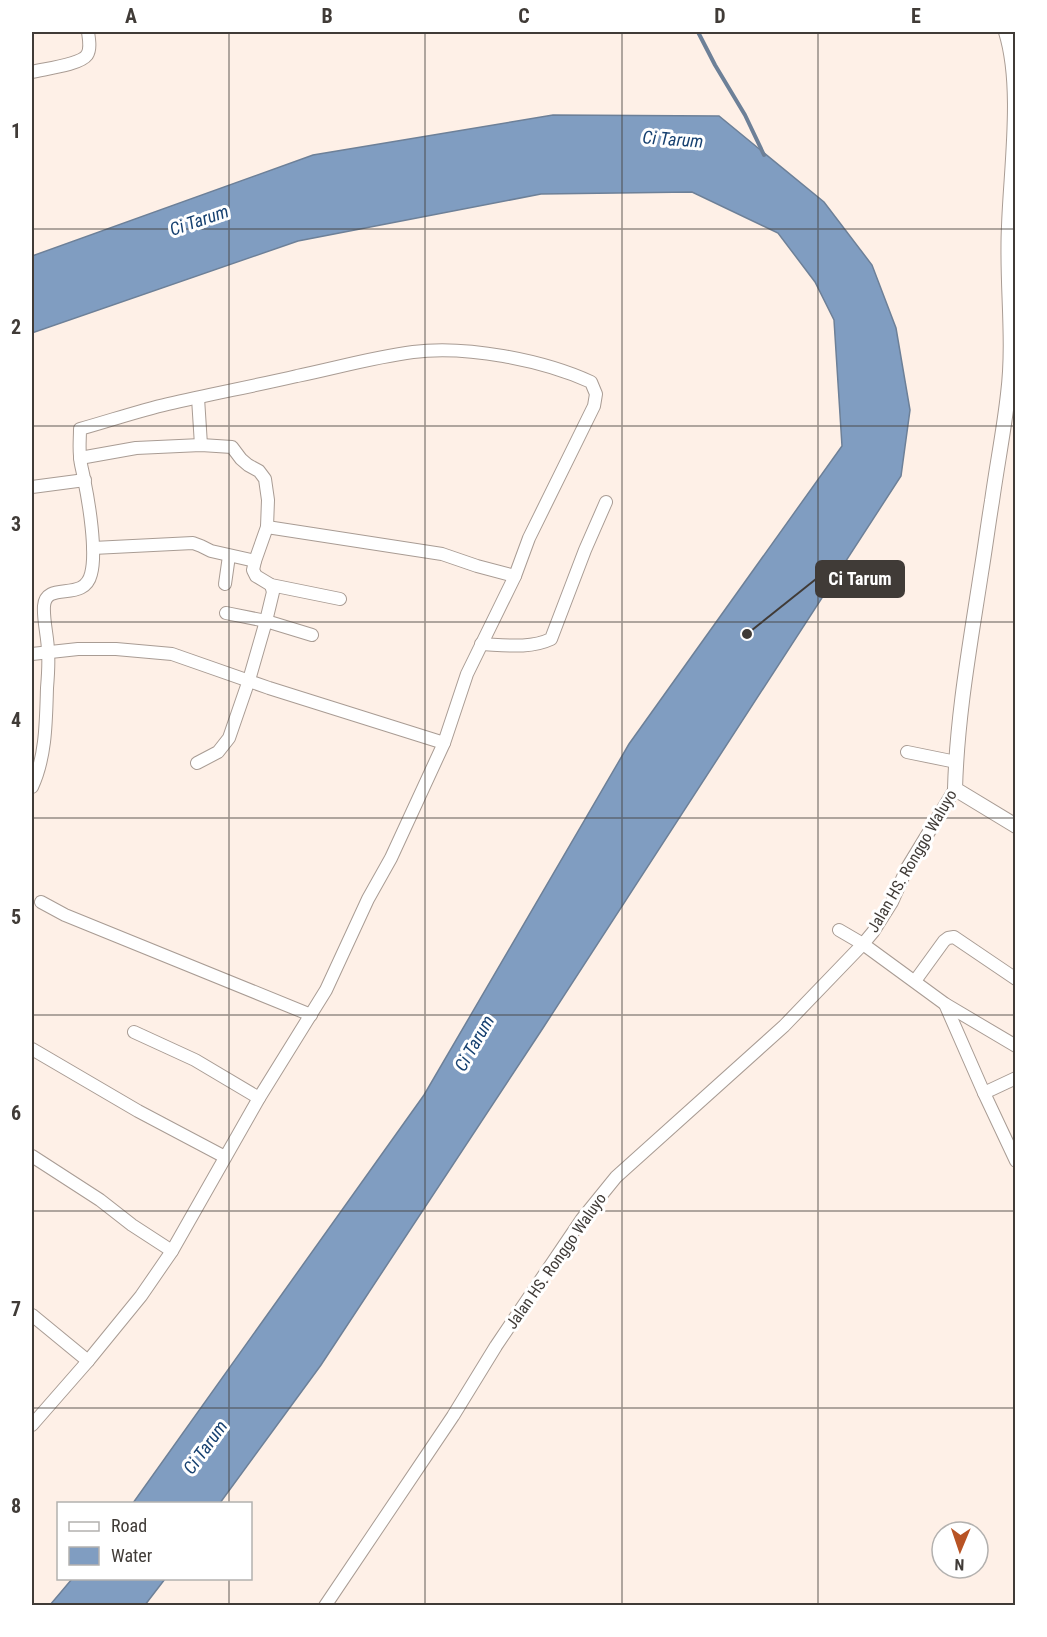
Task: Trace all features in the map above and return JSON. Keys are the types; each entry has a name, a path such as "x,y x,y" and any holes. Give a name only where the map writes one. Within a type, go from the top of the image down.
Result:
{"street":[{"path":"32,72 85,58 89,47 88,32"},
{"name":"Jalan HS. Ronggo Waluyo","path":"325,1605 453,1416 496,1346 582,1219 616,1177 784,1026 863,944 892,902 907,868 955,789 968,655 1012,395 1010,377 1013,291 1007,252 1015,122 1013,70 1006,32"},
{"path":"32,787 44,745 47,709 48,652 44,605 47,597 54,592 79,590 86,586 91,576 93,548 85,480 80,458 80,429 166,405 366,360 432,350 473,351 513,358 575,375 591,382 596,394 594,406 529,538 515,576 467,674 444,743 326,990 259,1098 172,1251 141,1296 32,1425"},
{"path":"198,398 201,445"},
{"path":"80,458 136,448 201,445 231,447 241,459 259,471 265,479 268,500 267,526 253,570 256,576 272,585 340,599"},
{"path":"32,487 85,480"},
{"path":"482,644 527,645 544,643 551,639 606,502"},
{"path":"267,526 442,554 515,576"},
{"path":"93,548 193,543 211,551 255,561"},
{"path":"225,584 229,556"},
{"path":"197,763 218,752 229,738 266,621 273,592 272,585"},
{"path":"226,613 312,634"},
{"path":"32,654 78,649 116,649 172,654 269,688 444,743"},
{"path":"907,752 956,762"},
{"path":"955,789 1016,826"},
{"path":"41,902 65,915 311,1015"},
{"path":"839,930 863,944 945,1004 1016,1046"},
{"path":"915,981 944,941 954,937 1016,979"},
{"path":"945,1004 1016,1161"},
{"path":"134,1032 195,1060 259,1098"},
{"path":"32,1049 138,1111 225,1157"},
{"path":"984,1093 1016,1078"},
{"path":"32,1156 172,1251"},
{"path":"32,1314 88,1361"}],"water":[{"path":"553,115 719,116 824,202 872,265 896,328 910,410 901,476 321,1365 221,1502 134,1502 424,1095 629,744 842,446 834,320 815,282 778,233 692,192 541,194 298,241 32,333 32,256 313,155"},
{"path":"71,1580 164,1580 145,1605 50,1605"}],"waterway":[{"path":"698,32 745,115 764,155"}],"place":[{"name":"Ci Tarum","path":"747,634"}]}
